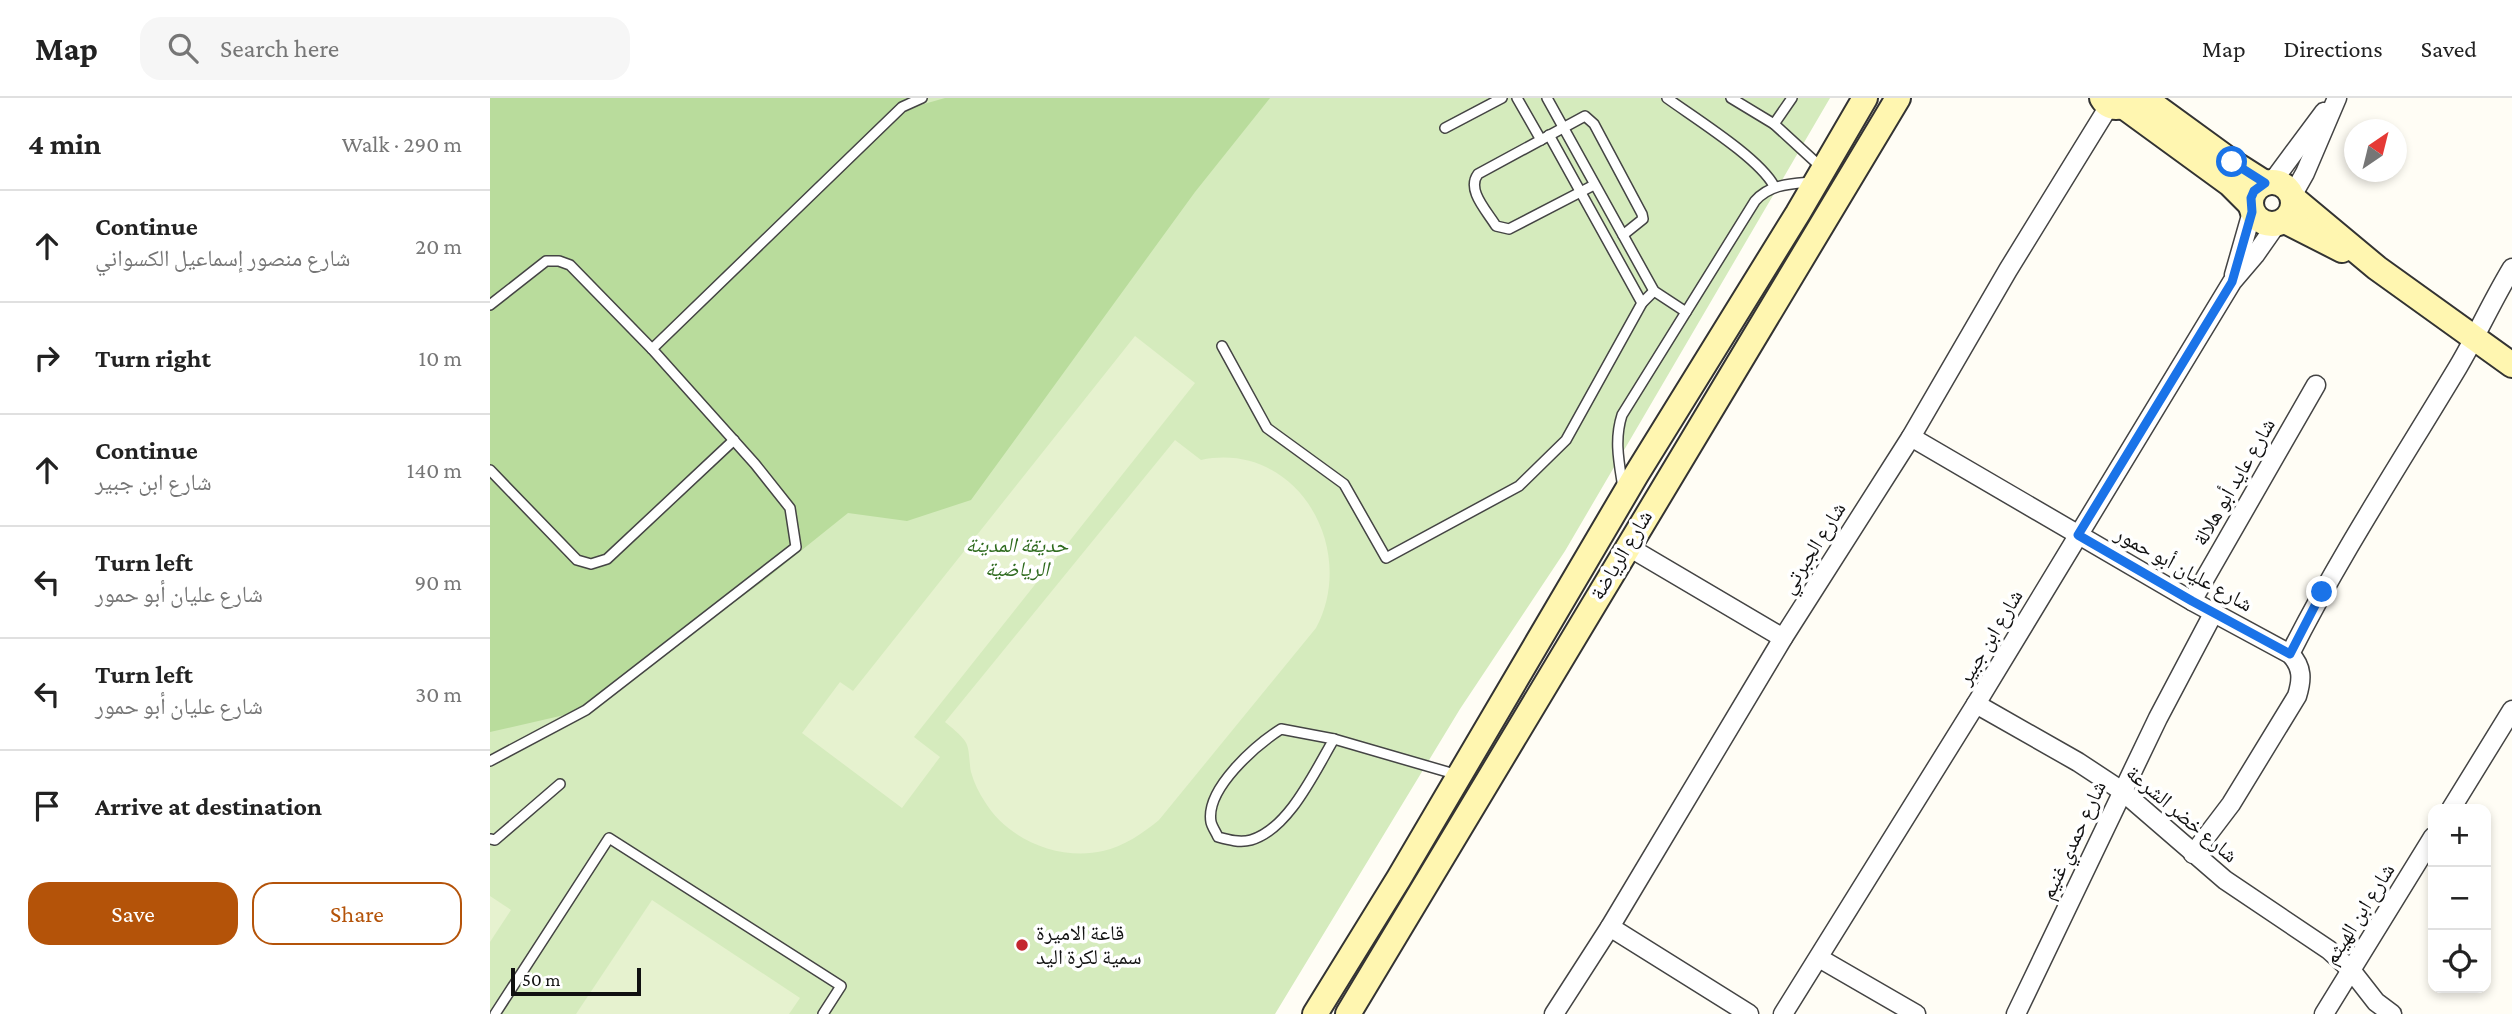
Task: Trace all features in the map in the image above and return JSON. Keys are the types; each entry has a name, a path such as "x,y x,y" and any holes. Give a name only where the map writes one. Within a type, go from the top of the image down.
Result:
{"main road":[{"name":"شارع الرياضة","path":"1315,1014 1460,776 1624,495 1865,98"},
{"name":"شارع الرياضة","path":"1348,1014 1898,98"},
{"path":"2122,101 2232,162 2281,201 2512,365"},
{"path":"2122,101 2230,184 2252,208"},
{"path":"1820,175 1846,184"},
{"path":"2252,208 2254,191 2281,201"},
{"path":"1340,973 1363,988"}],"street":[{"name":"شارع ابن جبير","path":"1783,1014 1976,704 2232,282 2255,255 2281,201 2305,173 2336,98"},
{"name":"شارع الجبرتي","path":"1554,1014 1610,927 1783,638 1911,437 2008,270 2122,101"},
{"name":"شارع ابن جبير","path":"2232,282 2252,208"},
{"path":"2193,854 2231,804 2297,696 2301,676 2297,661 2290,654 2322,592 2474,337 2512,268"},
{"name":"شارع عايد أبو هلالة","path":"2192,601 2316,385"},
{"name":"شارع عليان أبو حمور","path":"1911,437 2192,601 2290,654"},
{"path":"1627,546 1783,638"},
{"name":"شارع حمدي غنيم","path":"2016,1014 2122,791 2214,612"},
{"name":"شارع خضر الشرعة","path":"1976,704 2078,762 2122,791 2225,880 2313,938 2351,970 2376,1002 2392,1014"},
{"path":"2454,804 2512,710"},
{"name":"شارع ابن الهيثم","path":"2324,1014 2428,845"},
{"path":"1610,927 1749,1014"},
{"path":"1819,958 1916,1014"}],"lane":[{"path":"652,349 902,107 922,98"},
{"path":"1445,128 1502,98"},
{"path":"1517,98 1580,192 1642,303"},
{"path":"1547,98 1654,291 1686,312"},
{"path":"1667,98 1754,163 1769,177 1774,186"},
{"path":"1624,495 1617,447 1617,432 1622,415 1755,201 1774,186 1820,175 1774,124 1731,98"},
{"path":"1774,124 1792,98"},
{"path":"1594,185 1508,229 1496,226 1473,189 1473,180 1478,174 1585,116 1594,124 1643,214 1643,219 1623,235"},
{"path":"490,305 546,261 559,261 570,265 652,349 734,440 790,508 796,547 586,710 490,761"},
{"path":"1222,346 1267,428 1344,484 1385,558 1518,486 1566,440 1642,303 1654,291"},
{"path":"490,470 578,560 590,565 607,559 734,440"},
{"path":"1334,739 1304,790 1272,830 1251,840 1236,841 1218,837 1212,823 1215,799 1228,777 1266,739 1281,729 1334,739 1460,776"},
{"path":"490,839 495,840 560,784"},
{"path":"495,1014 609,838 841,986 823,1014"}],"green space":[{"name":"حديقة المدينة الرياضية","path":"490,98 1830,98 1565,551 1460,709 1275,1014 490,1014"},
{"path":"490,98 907,98 917,106 945,98 1270,98 1195,192 971,500 907,521 848,513 762,582 586,710 490,732"},
{"path":"1135,336 1195,383 914,737 940,757 902,808 802,733 840,682 853,691"},
{"path":"1175,440 1201,460 1235,458 1265,466 1290,483 1310,506 1323,534 1329,565 1327,597 1316,628 1159,820 1132,839 1103,851 1070,853 1053,850 1021,837 995,815 974,780 967,744 945,722"},
{"path":"490,896 511,910 490,942"},
{"path":"652,900 800,998 789,1014 576,1014"}],"place":[{"name":"قاعة الاميرة سمية لكرة اليد","path":"1022,945"}],"route":[{"path":"2232,162 2265,183 2254,191 2251,198 2252,212 2232,282 2078,535 2290,654 2322,592"}]}
